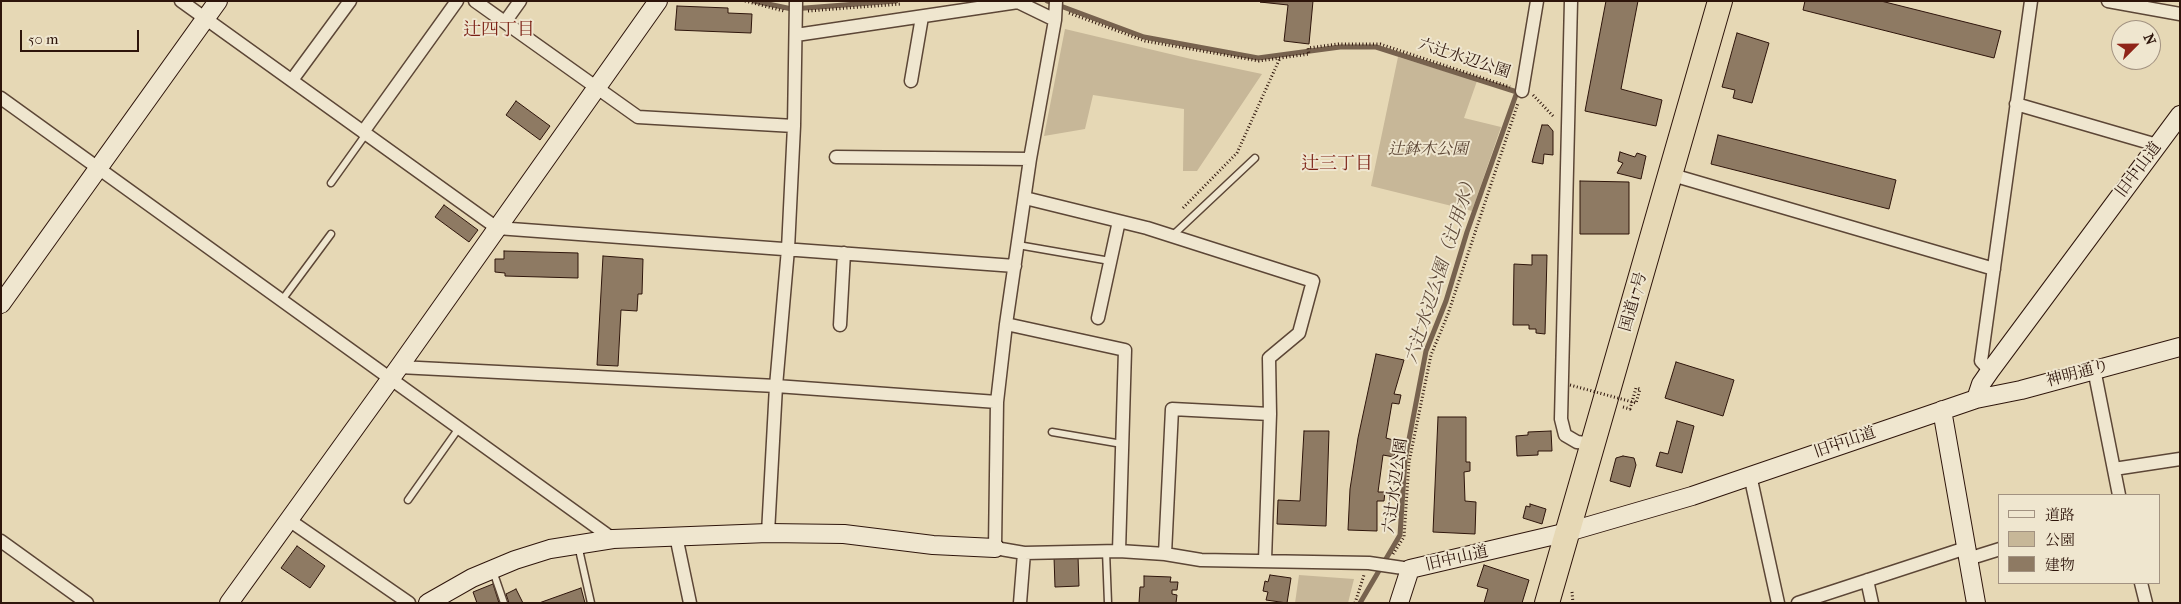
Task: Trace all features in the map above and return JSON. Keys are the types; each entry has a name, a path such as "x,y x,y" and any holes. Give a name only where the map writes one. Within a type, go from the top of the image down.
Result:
{"highway":[{"name":"国道17号","path":"1547,603 1720,1"}],"street":[{"path":"181,1 497,228 1015,266"},
{"path":"1,304 218,1"},
{"path":"292,80 350,1"},
{"path":"364,133 457,1"},
{"path":"475,1 638,117 794,126"},
{"path":"505,22 520,1"},
{"path":"230,603 658,1"},
{"path":"1522,91 1537,1"},
{"path":"1571,1 1560,419 1565,435 1577,442 1594,444"},
{"path":"1990,371 1981,361 2030,1"},
{"path":"2108,1 2179,12"},
{"path":"796,35 1018,2 1055,10 1030,159 1006,324 997,402 995,548"},
{"path":"768,533 776,386 788,249 794,126 796,6"},
{"path":"911,81 922,16"},
{"path":"1,98 282,300 395,373 459,428 613,539"},
{"path":"2016,104 2157,145"},
{"name":"旧中山道","path":"1399,603 1410,569 1568,532 1692,496 1976,399 1981,384 1990,371 2179,118"},
{"path":"836,157 1030,159"},
{"path":"1669,174 1994,269"},
{"path":"1025,198 1172,236 1314,281 1299,334 1269,358 1270,414 1265,560"},
{"path":"1098,318 1119,221"},
{"path":"840,324 844,253"},
{"path":"1006,324 1125,350 1122,444 1112,551"},
{"name":"神明通り","path":"1976,399 2021,390 2180,347"},
{"path":"2094,369 2119,494"},
{"path":"395,373 776,386 997,402"},
{"path":"1165,554 1172,409 1270,414"},
{"path":"1942,410 1976,603"},
{"path":"2114,469 2180,459"},
{"path":"1750,475 1778,603"},
{"path":"289,520 409,603"},
{"path":"428,603 472,578 550,549 613,539 676,536 768,533 844,534 933,545 995,548 1024,553 1112,551 1165,554 1201,560 1369,563 1410,569"},
{"path":"676,536 690,603"},
{"path":"1,542 87,603"},
{"path":"1798,603 1867,580 1967,553 1998,549"},
{"path":"1020,603 1024,553"},
{"path":"1867,580 1872,603"},
{"path":"2141,584 2146,603"}],"lane":[{"path":"331,183 364,133"},
{"path":"1172,236 1255,158"},
{"path":"282,300 331,234"},
{"path":"1018,245 1110,261"},
{"path":"408,500 459,428"},
{"path":"1052,432 1122,444"},
{"path":"578,544 590,603"},
{"path":"1108,603 1112,551"},
{"path":"493,570 504,603"}],"path":[{"path":"745,1 753,5 796,6 903,4"},
{"name":"六辻水辺公園","path":"1055,10 1145,41 1259,61 1309,54 1308,48 1338,44 1380,44 1522,91 1448,314 1431,355 1409,462 1404,538 1386,565"},
{"path":"1181,211 1237,153 1280,58"},
{"path":"1522,91 1533,94 1550,111 1568,136"},
{"path":"1570,385 1634,402 1630,409 1620,406"},
{"path":"1355,603 1369,563"}],"green space":[{"path":"1065,29 1262,74 1197,171 1183,171 1184,109 1093,95 1085,129 1044,136"},
{"name":"辻鉢木公園","path":"1398,57 1477,81 1464,118 1501,127 1472,211 1371,186"},
{"path":"1299,575 1354,579 1348,603 1295,603"}],"building":[{"path":"1313,1 1309,44 1284,41 1288,5 1260,2"},
{"path":"1606,1 1638,1 1621,89 1662,100 1656,126 1585,111"},
{"path":"1805,1 1881,1 2001,31 1994,58 1803,10"},
{"path":"677,6 728,8 728,13 752,14 751,33 675,30"},
{"path":"1737,33 1769,43 1752,103 1733,98 1735,90 1722,87"},
{"path":"516,101 550,126 540,140 506,115"},
{"path":"1542,125 1548,125 1553,131 1553,155 1544,154 1543,164 1532,162"},
{"path":"1718,135 1896,180 1889,209 1711,164"},
{"path":"1620,152 1635,157 1637,153 1646,156 1641,179 1617,173 1623,163 1618,161"},
{"path":"1580,181 1629,182 1629,234 1580,234"},
{"path":"444,205 478,230 469,242 435,217"},
{"path":"504,251 578,253 578,278 505,276 505,273 495,272 495,259 504,259"},
{"path":"1532,255 1547,255 1545,334 1536,333 1536,329 1529,329 1529,325 1513,325 1514,264 1532,265"},
{"path":"603,256 643,259 642,294 638,294 637,311 621,310 618,366 597,365"},
{"path":"1376,354 1404,360 1394,394 1401,395 1399,404 1392,403 1386,438 1397,441 1394,457 1383,455 1378,492 1385,492 1384,501 1377,501 1377,531 1348,530 1350,489 1358,438"},
{"path":"1676,362 1734,380 1723,416 1665,398"},
{"path":"1438,417 1466,417 1466,462 1470,462 1470,471 1464,472 1465,501 1476,502 1475,534 1433,532"},
{"path":"1677,421 1694,426 1682,473 1656,466 1660,452 1668,454"},
{"path":"1304,431 1329,431 1326,526 1277,524 1278,500 1300,501"},
{"path":"1551,431 1552,451 1538,451 1538,455 1517,456 1516,436 1528,435 1528,432"},
{"path":"1623,456 1634,458 1636,465 1630,487 1610,481 1616,458"},
{"path":"1530,504 1546,509 1542,524 1523,518 1526,506 1530,507"},
{"path":"297,546 325,566 310,588 281,568"},
{"path":"1078,556 1079,586 1055,587 1054,557"},
{"path":"1484,565 1529,580 1522,603 1484,603 1488,589 1477,586"},
{"path":"1270,575 1291,578 1287,603 1266,600 1268,592 1263,591 1265,581 1268,582"},
{"path":"1144,576 1171,577 1170,582 1178,582 1177,590 1172,590 1172,594 1177,595 1176,603 1139,603 1140,587 1144,587"},
{"path":"493,584 499,603 477,603 473,592"},
{"path":"581,588 585,603 539,603"},
{"path":"516,589 523,603 509,603 506,594"}],"waterway":[{"name":"六辻水辺公園（辻用水）","path":"754,1 792,9 896,1"},
{"name":"六辻水辺公園（辻用水）","path":"1047,1 1144,37 1258,58 1340,47 1376,47 1517,92 1467,232 1446,301 1426,351 1405,460 1400,535 1360,603"}],"district":[{"name":"辻四丁目","path":"499,31"},
{"name":"辻三丁目","path":"1337,165"}]}
